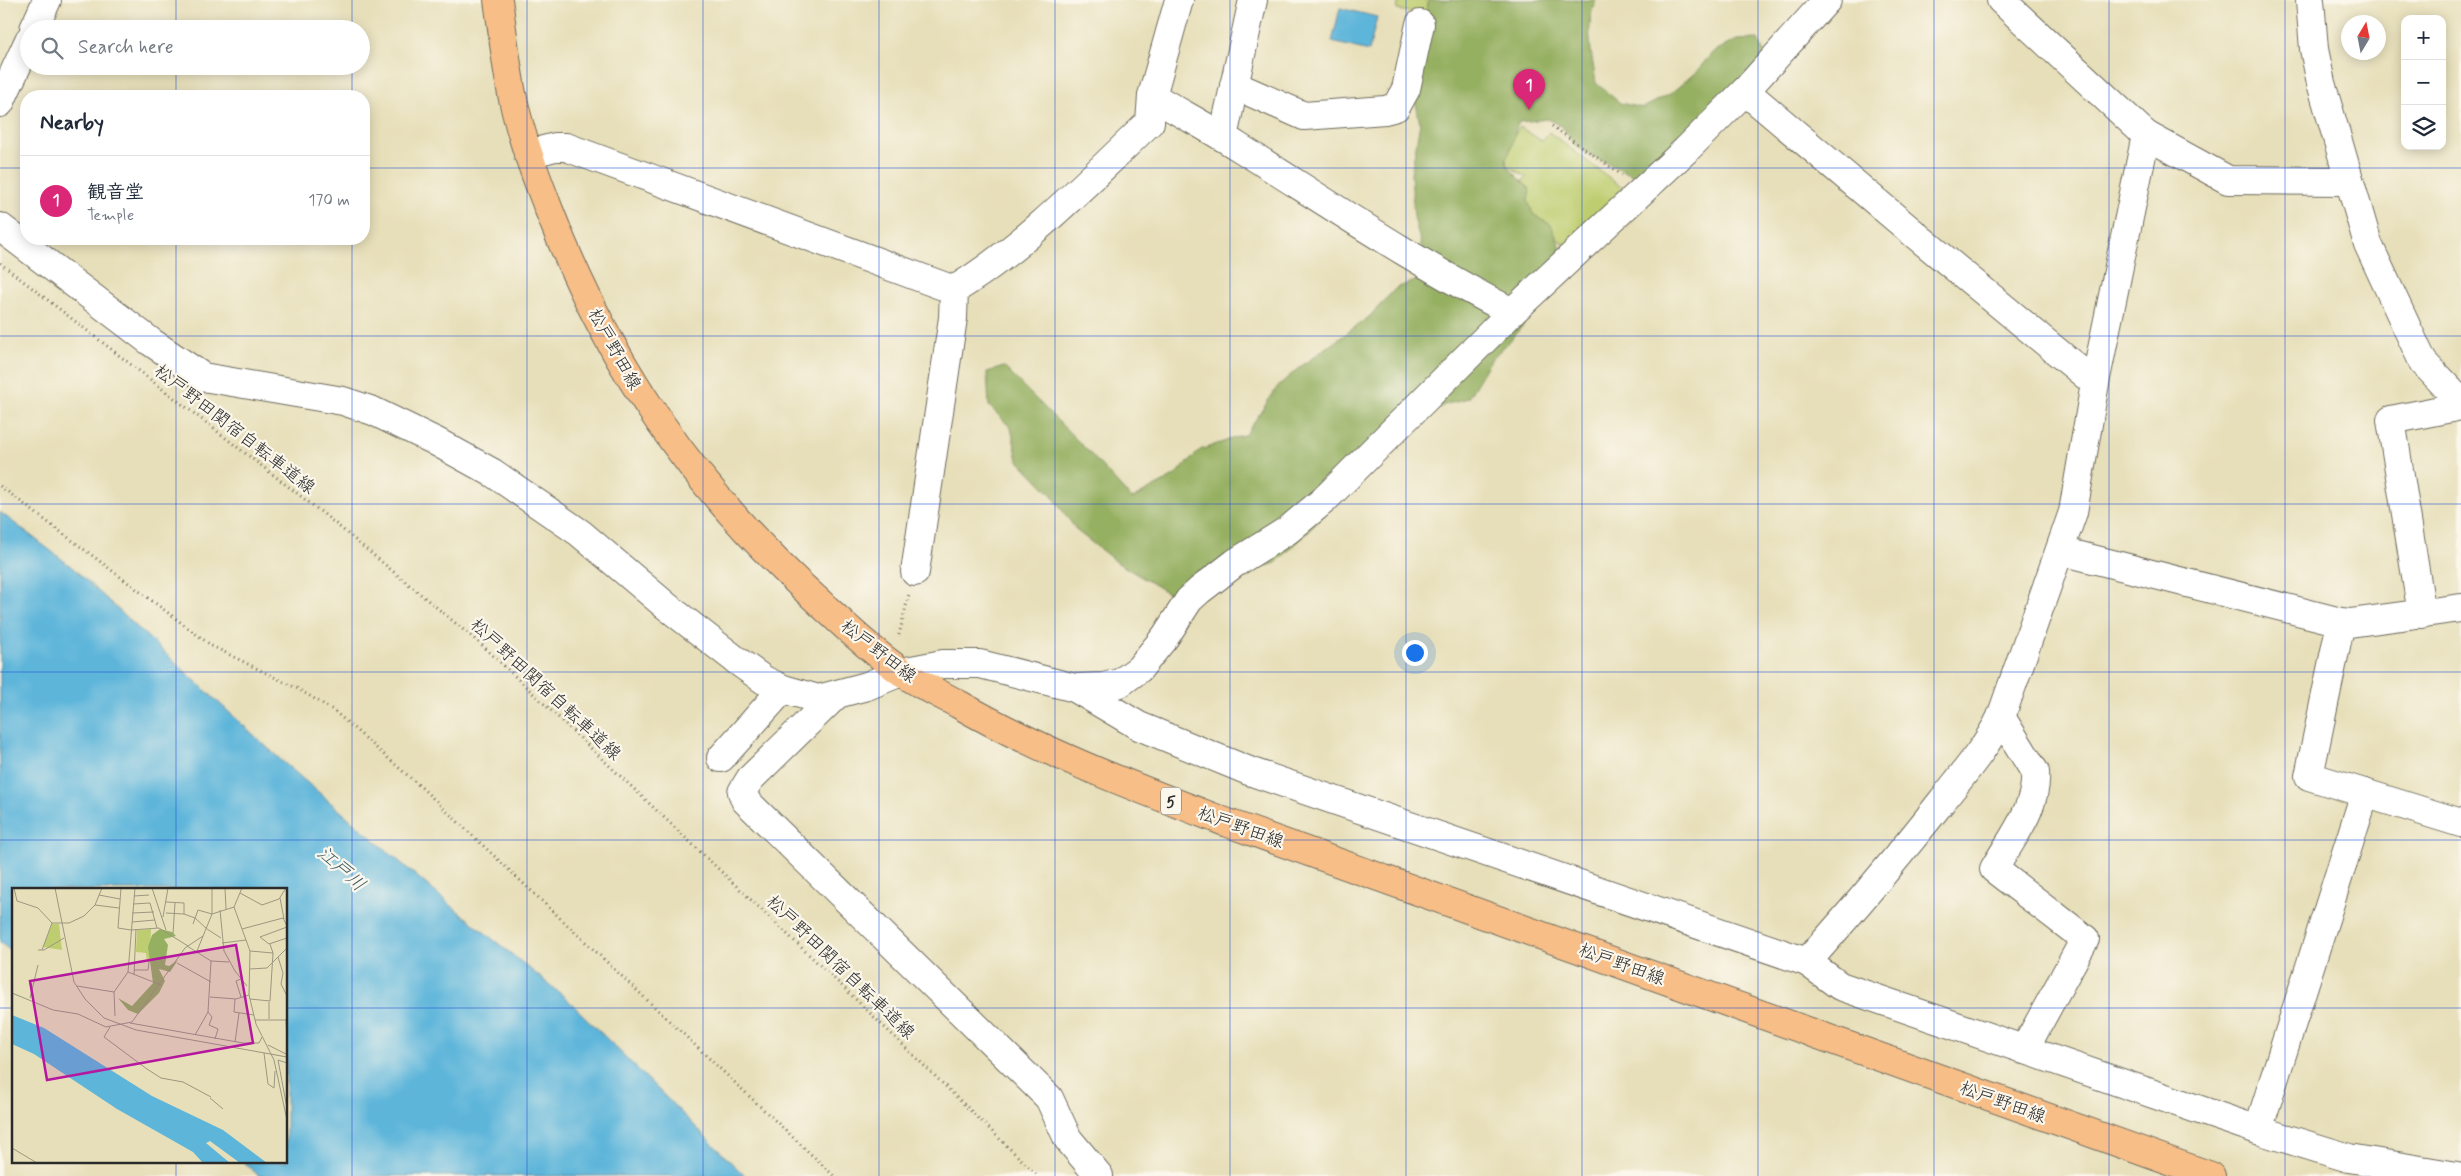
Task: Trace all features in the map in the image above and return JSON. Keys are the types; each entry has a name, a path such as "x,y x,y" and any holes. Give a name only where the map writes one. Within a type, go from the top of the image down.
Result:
{"main road":[{"name":"松戸野田線","path":"498,0 513,99 528,154 568,257 598,322 637,390 675,446 720,503 789,575 849,630 901,672 1037,747 1125,784 1228,823 2211,1176"}],"street":[{"path":"38,20 47,0"},
{"path":"954,290 977,276 1064,205 1150,122 1152,96 1179,0"},
{"path":"1223,137 1253,0"},
{"path":"25,245 151,342 203,377 343,401 373,411 435,441 493,473 580,533 665,605 736,660 764,680 783,690 818,699 836,695 901,672 943,664 980,664 1075,688 1103,688 1120,683 1139,669 1165,637 1189,600 1236,563 1288,530 1324,500 1512,312 1644,190 1745,91 1827,0"},
{"path":"2001,0 2146,135 2228,180 2349,181"},
{"path":"2310,0 2311,22 2319,75 2368,244 2423,362 2461,402"},
{"path":"1234,85 1304,116 1385,110 1396,107 1406,89 1420,24"},
{"path":"0,103 20,60"},
{"path":"1745,91 1918,237 2096,383"},
{"path":"1152,96 1223,137 1369,230 1462,286 1512,312"},
{"path":"1807,962 1866,896 1992,736 2002,717 2073,512 2096,383 2146,135"},
{"path":"528,154 555,147 566,147 954,290"},
{"path":"0,226 20,241"},
{"path":"914,572 953,318 954,290"},
{"path":"2422,614 2391,420 2461,406"},
{"path":"2061,551 2350,624 2461,608"},
{"path":"2341,622 2309,776 2461,823"},
{"path":"1075,688 1139,726 1249,771 1807,962 1840,986 2258,1130 2349,1158 2457,1176"},
{"path":"721,758 783,690"},
{"path":"836,695 750,778 742,792 744,800 1049,1098 1068,1139 1099,1176"},
{"path":"2002,717 2035,772 2036,782 2029,808 1994,869 2085,939 2024,1050"},
{"path":"2258,1130 2365,793"}],"path":[{"path":"1552,126 1644,190"},
{"name":"松戸野田関宿自転車道線","path":"0,264 325,516 483,646 842,986 1038,1176"},
{"path":"0,486 212,646 298,689 332,710 422,788 834,1176"},
{"path":"899,635 914,572"}],"green space":[{"path":"1399,0 1429,0 1427,15 1397,10"},
{"path":"1429,0 1596,0 1590,20 1590,30 1596,83 1620,103 1643,108 1670,94 1696,72 1713,52 1737,40 1758,39 1766,57 1643,180 1588,154 1574,144 1562,126 1548,119 1519,122 1511,150 1506,158 1507,166 1530,189 1528,201 1533,214 1551,225 1561,248 1547,297 1508,343 1492,358 1468,398 1444,405 1419,421 1410,435 1380,466 1336,504 1276,563 1237,576 1188,605 1118,563 1077,531 1051,494 1018,460 1011,428 989,406 987,372 1004,367 1086,449 1132,499 1174,476 1200,450 1246,434 1278,386 1300,367 1369,317 1396,288 1429,276 1414,217 1411,174 1420,123 1413,90 1428,42 1427,8"},
{"path":"1520,127 1542,141 1549,132 1624,189 1567,246 1510,201 1526,177 1498,160"}],"water":[{"path":"1340,8 1377,17 1369,51 1332,42"},
{"name":"江戸川","path":"0,512 72,567 282,761 448,903 566,998 745,1176 259,1176 246,1164 288,1164 288,888 12,888 12,952 0,942"}],"place":[{"name":"観音堂","path":"1529,110"}]}
